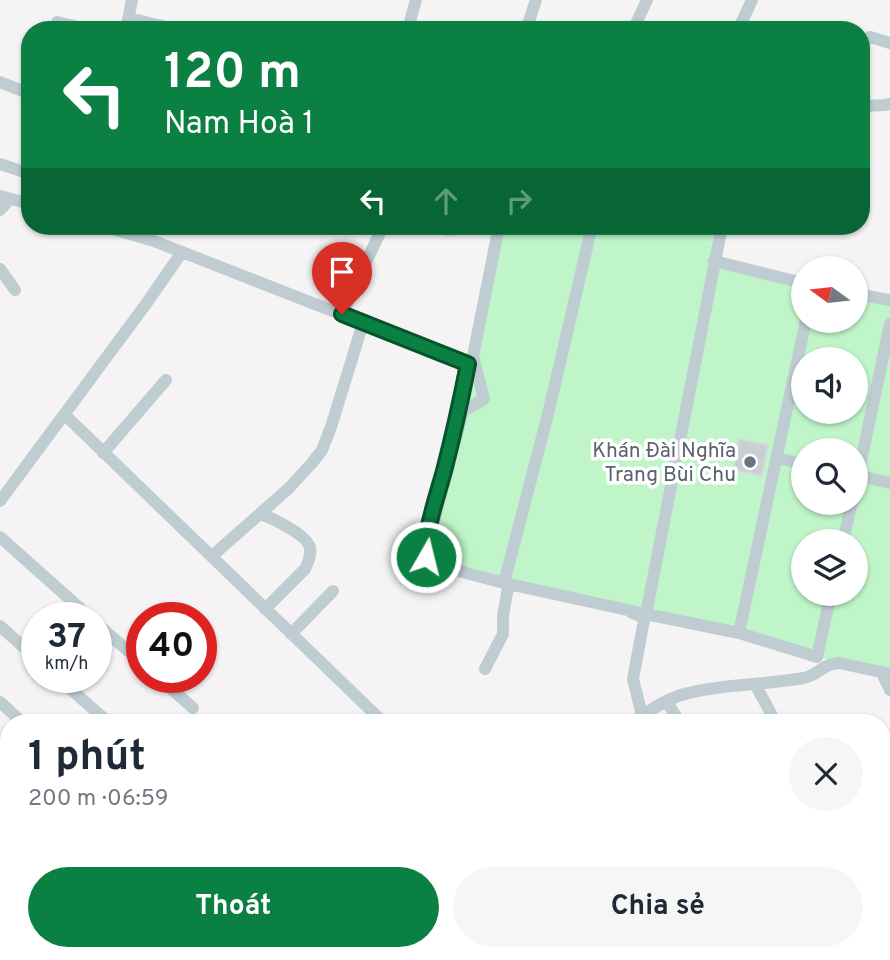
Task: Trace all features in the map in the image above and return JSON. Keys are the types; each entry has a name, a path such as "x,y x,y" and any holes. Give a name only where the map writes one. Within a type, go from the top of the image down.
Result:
{"street":[{"path":"128,21 132,0"},
{"path":"410,21 416,0"},
{"path":"529,21 536,0"},
{"path":"637,21 647,0"},
{"path":"742,21 752,0"},
{"path":"870,37 890,43"},
{"path":"0,82 21,90"},
{"path":"870,109 890,104"},
{"path":"870,112 890,113"},
{"path":"0,164 21,171"},
{"path":"0,210 5,197"},
{"path":"130,235 182,252 468,364"},
{"path":"342,314 379,235"},
{"path":"495,235 425,549 426,557 433,567 449,573 739,633 817,657 828,606"},
{"path":"495,235 473,356 484,399 463,411 427,548 428,555 436,565 643,618 633,679 636,714"},
{"path":"485,669 503,634 506,585 590,235"},
{"path":"646,614 720,235"},
{"path":"0,501 182,252"},
{"path":"714,261 791,280"},
{"path":"0,269 15,290"},
{"path":"868,296 890,300"},
{"path":"212,556 289,488 322,450 363,323"},
{"path":"865,438 890,324"},
{"path":"739,633 803,333"},
{"path":"103,453 166,380"},
{"path":"877,388 890,391"},
{"path":"65,415 375,714"},
{"path":"777,458 791,461"},
{"path":"868,480 890,483"},
{"path":"260,514 300,535 310,548 308,563 304,569 265,609"},
{"path":"0,537 73,602"},
{"path":"291,634 333,592"},
{"path":"0,626 21,645"},
{"path":"112,636 126,649"},
{"path":"646,714 688,693 809,677 825,665 839,663 886,673 890,690"},
{"path":"755,684 771,714"},
{"path":"75,693 99,714"},
{"path":"176,693 193,709"},
{"path":"0,702 13,714"},
{"path":"667,702 674,714"}],"green space":[{"path":"494,235 722,235 717,259 791,280 791,333 868,333 868,296 890,300 890,671 839,663 735,632 433,567 425,549 462,392"}],"building":[{"name":"Khán Đài Nghĩa Trang Bùi Chu","path":"739,439 768,445 762,476 733,470"}],"place":[{"name":"Khán Đài Nghĩa Trang Bùi Chu","path":"750,462"}],"route":[{"path":"342,314 468,364 425,549 426,557"}]}
